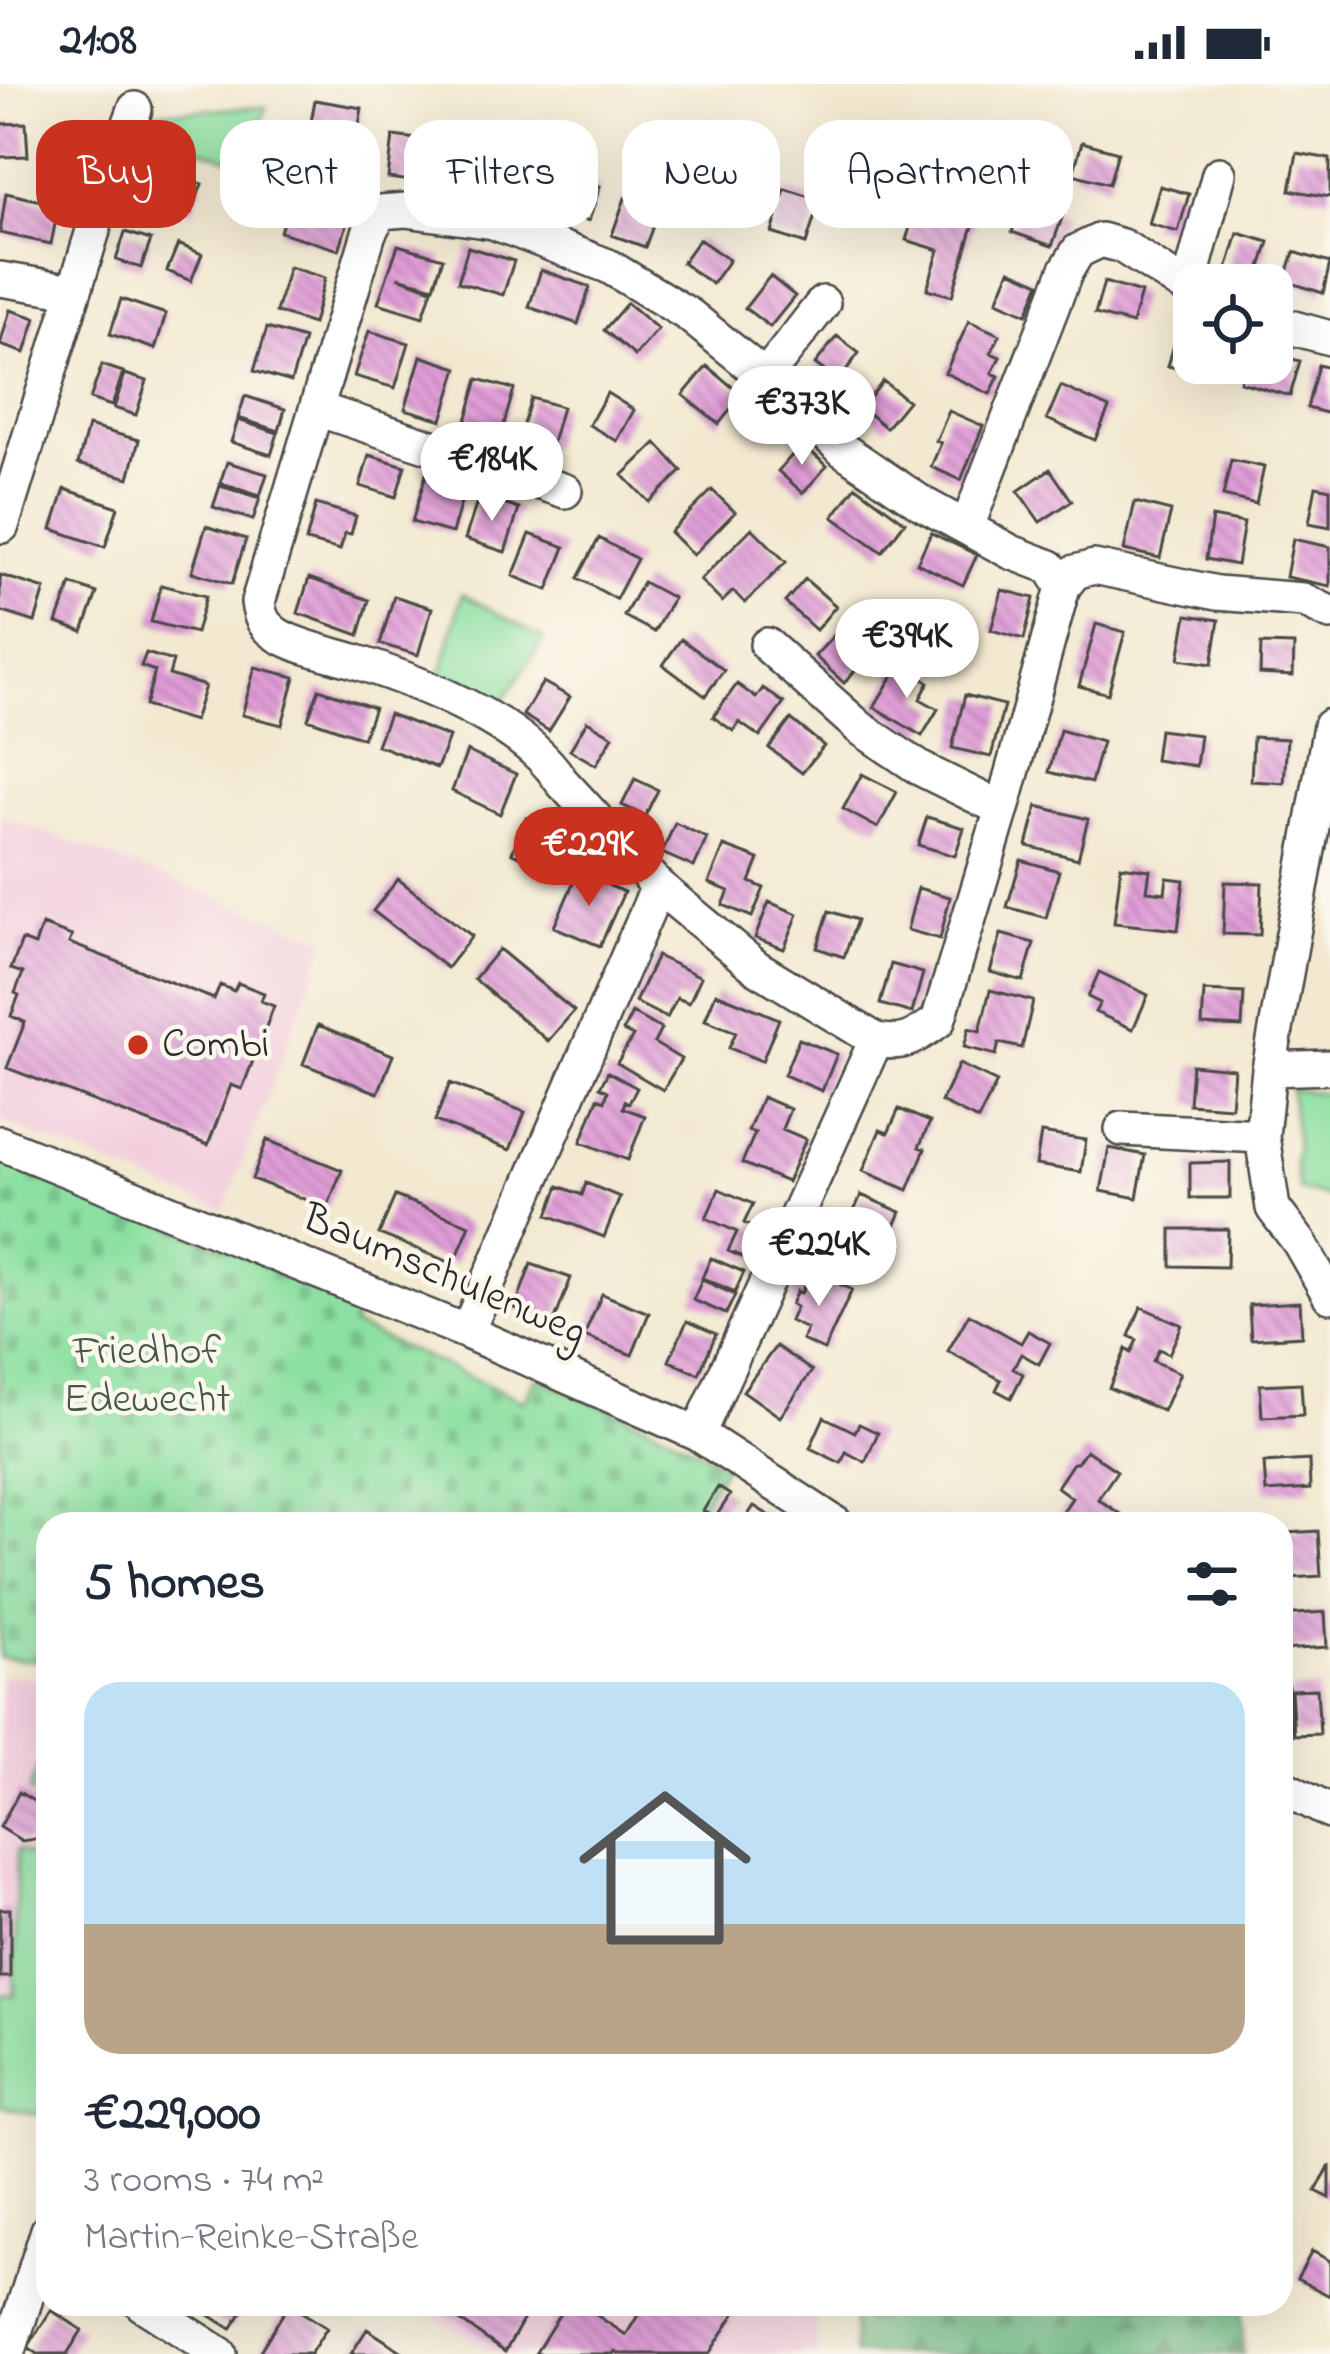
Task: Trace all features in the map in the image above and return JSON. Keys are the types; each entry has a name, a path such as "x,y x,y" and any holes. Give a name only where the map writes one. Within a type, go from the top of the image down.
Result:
{"street":[{"path":"2,526 135,109"},
{"path":"1197,264 1219,174"},
{"path":"1063,587 1050,567 1011,552 923,504 843,450 689,315 608,266 494,222 406,210 380,212 369,233 258,602 260,618 279,637 369,665 461,703 523,741 658,886 756,967 876,1040 894,1044 914,1038 938,1021 1063,587 1075,572 1094,567 1169,585 1303,600 1330,613"},
{"path":"967,527 1078,250 1101,240 1122,246 1173,279"},
{"path":"0,279 74,292"},
{"path":"765,377 823,303"},
{"path":"1293,328 1330,338"},
{"path":"317,409 566,491"},
{"path":"767,645 860,728 921,769 1002,809"},
{"path":"1330,725 1269,1069 1262,1136 1273,1208 1330,1296"},
{"path":"467,1332 658,886"},
{"path":"698,1434 876,1040"},
{"path":"1269,1069 1330,1066"},
{"path":"1122,1129 1262,1136"},
{"name":"Baumschulenweg","path":"0,1143 467,1332 698,1434 818,1512"},
{"path":"1293,1792 1330,1812"},
{"path":"8,2354 36,2267"},
{"path":"161,2316 220,2354"}],"shaded area":[{"path":"0,815 327,939 224,1211 0,1121"},
{"path":"0,1675 36,1678 36,2114 0,2106"},
{"path":"433,2316 818,2316 816,2354 497,2354"}],"green space":[{"path":"266,107 262,120 220,120 220,156 196,148 196,120 139,120 141,113"},
{"path":"462,594 544,639 495,713 439,681"},
{"path":"1290,1089 1330,1094 1330,1197 1299,1190"},
{"name":"Friedhof Edewecht","path":"0,1159 363,1303 352,1325 524,1401 536,1378 667,1433 725,1465 696,1512 36,1512 36,1660 0,1658"},
{"path":"17,1850 36,1860 36,2114 0,2106 0,1995 14,1995"},
{"path":"853,2316 1242,2316 1243,2354 854,2354"}],"building":[{"path":"315,100 362,108 360,120 311,120"},
{"path":"26,123 28,156 0,157 0,124"},
{"path":"393,136 404,137 404,180 388,178"},
{"path":"1082,142 1118,152 1109,184 1073,174"},
{"path":"1297,153 1330,159 1330,197 1290,190"},
{"path":"1160,186 1189,194 1178,232 1149,224"},
{"path":"785,189 804,195 804,228 811,228 806,244 772,233 780,228"},
{"path":"6,193 36,200 36,228 54,228 51,244 0,233"},
{"path":"622,207 622,228 652,228 645,247 612,235"},
{"path":"281,228 346,228 339,250 280,232"},
{"path":"910,228 972,228 952,296 927,289 939,250 906,240"},
{"path":"1013,228 1058,228 1052,246 1012,232"},
{"path":"125,232 151,240 141,268 116,260"},
{"path":"1238,233 1269,242 1262,264 1229,264"},
{"path":"699,239 729,260 712,284 682,263"},
{"path":"178,244 202,254 191,281 167,271"},
{"path":"398,245 443,258 434,287 398,277 432,289 423,317 378,303"},
{"path":"468,247 514,261 503,295 458,282"},
{"path":"1294,252 1330,263 1323,293 1293,284"},
{"path":"289,267 325,278 313,324 276,312"},
{"path":"541,270 590,287 578,324 529,307"},
{"path":"1010,270 1040,283 1027,314 997,301"},
{"path":"770,276 795,296 770,327 745,308"},
{"path":"1104,282 1141,293 1132,324 1095,314"},
{"path":"121,299 166,314 155,349 110,334"},
{"path":"627,303 658,329 635,356 604,330"},
{"path":"10,310 36,318 25,353 0,345"},
{"path":"969,321 1000,335 991,353 1000,357 992,373 999,376 990,394 945,373"},
{"path":"267,328 304,339 291,382 254,371"},
{"path":"369,331 409,343 395,388 354,376"},
{"path":"837,336 859,353 838,381 815,364"},
{"path":"421,356 458,368 442,420 405,409"},
{"path":"1293,359 1300,361 1290,396 1247,384 1293,384"},
{"path":"102,365 123,372 112,406 90,399"},
{"path":"1318,365 1330,368 1330,414 1307,408"},
{"path":"707,366 742,395 719,424 683,395"},
{"path":"125,374 147,381 136,415 114,408"},
{"path":"478,379 514,389 500,438 464,428"},
{"path":"883,381 908,401 886,428 862,408"},
{"path":"1061,386 1109,408 1095,440 1047,419"},
{"path":"607,393 634,410 617,441 589,425"},
{"path":"245,396 285,409 279,431 238,418"},
{"path":"531,398 562,407 551,447 519,438"},
{"path":"949,411 983,426 961,480 931,467"},
{"path":"238,420 278,433 271,455 231,442"},
{"path":"88,426 139,440 129,478 78,464"},
{"path":"656,443 682,471 649,502 623,475"},
{"path":"802,444 827,466 803,493 778,471"},
{"path":"369,455 405,466 396,497 360,486"},
{"path":"1231,460 1264,467 1256,504 1223,496"},
{"path":"227,462 267,474 260,496 220,483"},
{"path":"1050,469 1072,501 1040,522 1018,491"},
{"path":"427,471 467,482 452,533 412,522"},
{"path":"220,486 260,498 253,520 213,507"},
{"path":"856,486 905,522 882,552 833,517"},
{"path":"1316,486 1330,489 1330,527 1309,523"},
{"path":"65,489 118,507 105,547 52,529"},
{"path":"712,490 735,512 693,555 670,532"},
{"path":"479,496 519,509 505,552 465,539"},
{"path":"1135,502 1171,511 1160,558 1124,550"},
{"path":"316,504 356,516 340,550 306,541"},
{"path":"1212,517 1244,523 1237,565 1206,559"},
{"path":"206,526 246,539 232,584 192,572"},
{"path":"752,528 786,562 745,603 733,591 722,602 700,580"},
{"path":"931,533 977,555 963,585 917,563"},
{"path":"530,534 565,547 548,590 513,576"},
{"path":"599,538 637,559 616,599 578,578"},
{"path":"1293,539 1330,547 1330,586 1286,577"},
{"path":"0,575 45,589 35,622 0,611"},
{"path":"309,578 369,600 359,635 298,613"},
{"path":"805,579 836,606 816,630 785,602"},
{"path":"643,582 673,598 654,632 624,616"},
{"path":"71,584 97,593 83,632 57,623"},
{"path":"161,585 206,596 196,633 151,622"},
{"path":"1002,590 1034,598 1024,639 991,630"},
{"path":"394,596 432,608 418,655 380,644"},
{"path":"1187,615 1219,620 1212,664 1179,659"},
{"path":"1096,624 1125,632 1108,694 1079,686"},
{"path":"837,632 866,659 844,683 815,656"},
{"path":"681,639 724,670 705,696 663,665"},
{"path":"1261,644 1294,645 1293,676 1260,674"},
{"path":"146,653 173,661 169,675 205,686 194,721 145,706 155,671 141,666"},
{"path":"899,665 929,682 920,699 938,709 922,736 874,707"},
{"path":"255,667 295,677 282,725 242,715"},
{"path":"543,682 570,697 549,731 523,715"},
{"path":"737,684 756,698 763,688 784,703 760,737 739,722 733,731 713,717"},
{"path":"319,689 374,708 363,738 308,719"},
{"path":"965,695 1004,705 991,757 952,748"},
{"path":"389,714 449,737 437,768 377,745"},
{"path":"791,719 824,746 802,773 769,748"},
{"path":"587,721 613,736 596,765 570,750"},
{"path":"1060,730 1102,742 1091,783 1049,772"},
{"path":"1159,730 1200,735 1196,766 1155,760"},
{"path":"1253,737 1287,739 1284,783 1251,781"},
{"path":"467,751 516,774 500,814 452,791"},
{"path":"862,774 897,792 878,828 843,809"},
{"path":"635,779 658,790 645,816 622,805"},
{"path":"1037,806 1088,819 1078,859 1027,846"},
{"path":"927,817 964,828 955,856 918,845"},
{"path":"526,818 571,837 557,871 512,853"},
{"path":"675,823 707,838 694,867 662,853"},
{"path":"724,846 759,859 750,882 764,888 752,917 723,905 729,891 709,883"},
{"path":"1021,860 1059,871 1046,918 1007,907"},
{"path":"1121,866 1150,870 1147,891 1165,893 1167,878 1184,880 1178,930 1114,923"},
{"path":"578,872 624,892 600,946 554,927"},
{"path":"398,879 472,936 447,968 373,911"},
{"path":"1225,882 1262,883 1260,935 1223,934"},
{"path":"918,888 950,897 940,939 907,930"},
{"path":"769,902 798,914 784,949 755,938"},
{"path":"829,911 857,920 844,957 817,948"},
{"name":"Combi","path":"42,925 72,936 69,943 214,999 220,985 234,991 238,983 264,993 261,1001 274,1006 242,1089 231,1085 208,1145 7,1068 25,1022 11,1016 23,973 11,969 22,940 35,945"},
{"path":"1001,934 1034,943 1023,981 990,972"},
{"path":"499,949 574,1011 548,1041 474,979"},
{"path":"657,956 701,977 689,1003 677,998 667,1018 635,1002"},
{"path":"891,964 923,973 912,1013 880,1004"},
{"path":"1099,972 1148,995 1133,1029 1095,1012 1100,1003 1088,997"},
{"path":"990,990 1033,1001 1022,1048 999,1043 996,1055 964,1047 969,1028 980,1031"},
{"path":"1204,991 1244,993 1242,1027 1202,1025"},
{"path":"716,993 779,1019 762,1061 729,1048 736,1032 705,1020"},
{"path":"632,1013 661,1029 654,1043 681,1059 663,1090 617,1063 633,1036 623,1031"},
{"path":"318,1025 393,1055 378,1093 303,1064"},
{"path":"799,1039 837,1054 822,1091 784,1075"},
{"path":"959,1064 997,1082 978,1120 941,1102"},
{"path":"1192,1065 1234,1069 1231,1107 1189,1104"},
{"path":"608,1072 637,1088 623,1108 645,1116 628,1160 581,1142 598,1098 605,1101 608,1091 600,1087"},
{"path":"450,1083 525,1112 510,1150 435,1121"},
{"path":"762,1097 790,1109 782,1129 806,1139 787,1182 742,1163 755,1133 748,1131"},
{"path":"899,1109 930,1122 908,1190 863,1171 880,1130 888,1133"},
{"path":"1041,1133 1086,1140 1081,1172 1036,1165"},
{"path":"267,1140 342,1170 327,1208 252,1179"},
{"path":"1109,1148 1145,1155 1137,1198 1101,1191"},
{"path":"1230,1162 1230,1198 1190,1198 1190,1163"},
{"path":"586,1183 620,1197 604,1237 548,1215 559,1186 582,1195"},
{"path":"719,1189 753,1204 744,1223 764,1232 751,1261 728,1251 737,1232 706,1218"},
{"path":"861,1195 901,1212 892,1233 852,1216"},
{"path":"395,1196 470,1225 454,1264 379,1234"},
{"path":"839,1221 871,1233 854,1274 822,1261"},
{"path":"1171,1229 1228,1229 1227,1267 1171,1266"},
{"path":"711,1258 744,1272 735,1292 702,1278"},
{"path":"531,1264 571,1278 554,1322 515,1308"},
{"path":"812,1271 852,1290 824,1350 802,1340 807,1329 790,1321 796,1307 791,1304"},
{"path":"702,1280 735,1295 726,1314 693,1300"},
{"path":"602,1294 649,1313 632,1355 584,1336"},
{"path":"1300,1302 1302,1336 1251,1339 1249,1305"},
{"path":"1141,1307 1182,1325 1169,1354 1159,1349 1153,1361 1180,1373 1163,1411 1109,1388 1126,1349 1131,1353 1137,1340 1129,1336"},
{"path":"969,1314 1021,1343 1028,1331 1050,1343 1039,1364 1021,1354 1013,1368 1023,1374 1011,1398 996,1390 1001,1380 948,1351"},
{"path":"687,1321 716,1334 699,1374 669,1361"},
{"path":"776,1346 812,1371 780,1417 743,1391"},
{"path":"1301,1383 1303,1415 1262,1417 1260,1385"},
{"path":"824,1417 855,1432 859,1424 878,1433 865,1462 846,1452 841,1463 810,1448"},
{"path":"1086,1450 1117,1471 1098,1499 1117,1512 1062,1512 1072,1498 1057,1487"},
{"path":"1309,1460 1310,1489 1266,1492 1264,1463"},
{"path":"718,1487 730,1495 719,1512 703,1511"},
{"path":"1318,1531 1321,1576 1293,1578 1293,1533"},
{"path":"1325,1612 1327,1647 1293,1649 1293,1614"},
{"path":"1317,1689 1320,1734 1294,1735 1293,1690"},
{"path":"19,1792 36,1803 36,1839 22,1841 0,1827"},
{"path":"0,1909 10,1909 10,1977 0,1977"},
{"path":"1330,2165 1330,2198 1316,2191"},
{"path":"1312,2251 1330,2261 1330,2296 1297,2279"},
{"path":"47,2316 60,2316 82,2330 67,2354 38,2354 28,2347"},
{"path":"211,2316 239,2316 231,2329"},
{"path":"282,2316 308,2316 327,2328 310,2354 260,2351"},
{"path":"450,2316 525,2316 505,2352"},
{"path":"559,2316 598,2316 626,2335 638,2316 733,2316 709,2354 535,2354"},
{"path":"367,2329 406,2354 351,2354"}],"place":[{"name":"Combi","path":"138,1045"}]}
